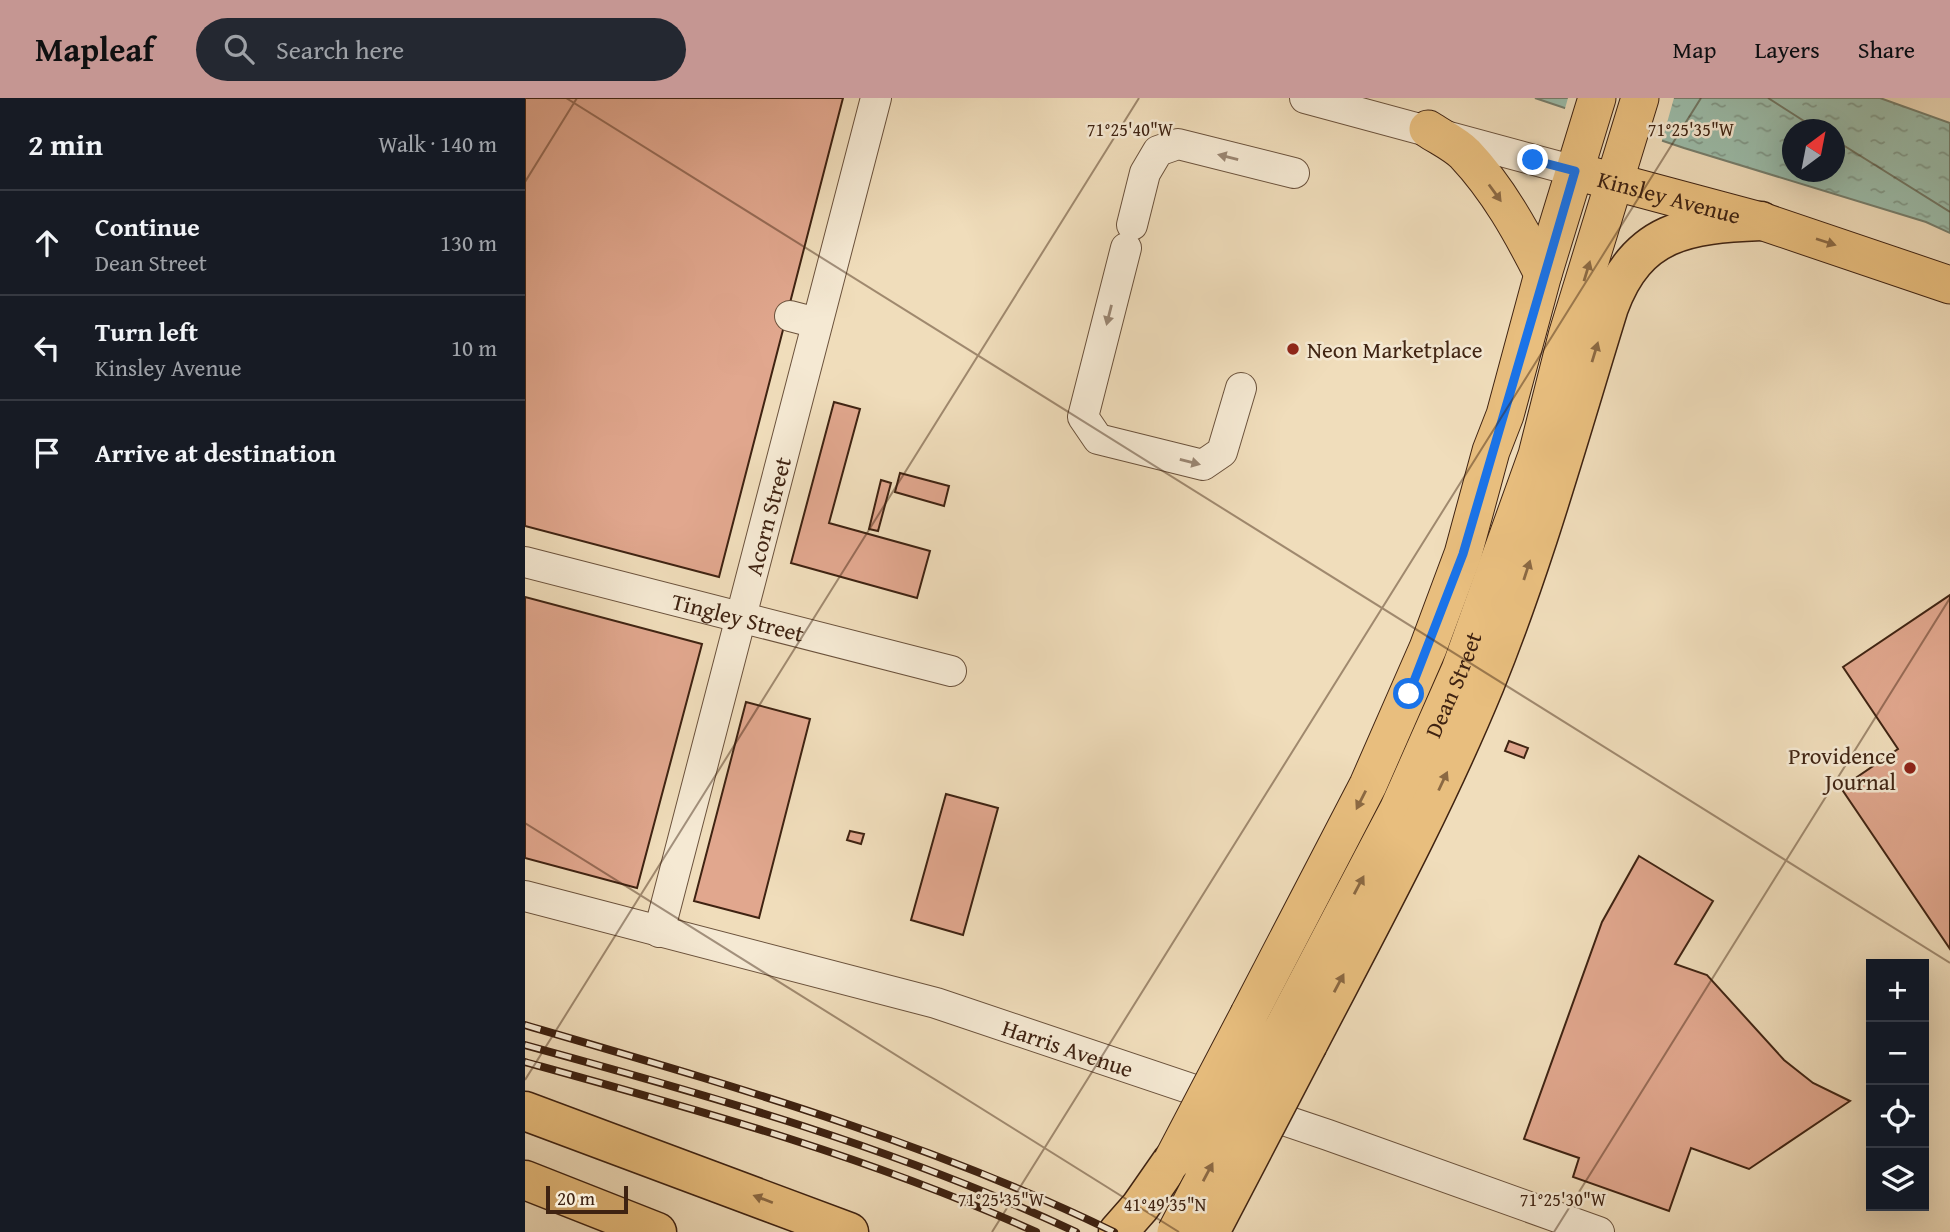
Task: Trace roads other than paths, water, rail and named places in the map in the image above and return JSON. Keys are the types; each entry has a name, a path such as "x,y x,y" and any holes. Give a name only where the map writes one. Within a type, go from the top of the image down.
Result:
{"highway":[{"path":"1210,1232 1294,1038 1424,822 1481,693 1521,587 1609,307 1621,279 1643,252 1680,229 1709,223 1761,221"},
{"path":"525,1111 849,1232"},
{"path":"1118,1232 1140,1207 1172,1160"},
{"path":"525,1180 657,1232"}],"main road":[{"name":"Dean Street","path":"1134,1232 1368,785 1429,648 1467,541 1543,274 1597,98"},
{"name":"Dean Street","path":"1176,1232 1294,1038 1460,670 1537,455 1567,336 1640,98"},
{"path":"1429,130 1463,153 1487,182 1513,219 1543,274"},
{"name":"Kinsley Avenue","path":"1575,171 1620,166 1761,221 1950,285"}],"street":[{"name":"Acorn Street","path":"659,932 742,618 804,320 876,98"},
{"name":"Kinsley Avenue","path":"1305,98 1575,171"},
{"path":"1238,398 1221,452 1203,466 1098,439 1083,417 1145,173 1158,150 1178,144 1294,173"},
{"name":"Tingley Street","path":"525,562 951,671"},
{"name":"Harris Avenue","path":"525,896 936,1003 1328,1135 1599,1232"}],"water":[{"path":"1535,98 1880,98 1950,123 1950,233 1926,222 1795,182 1845,182 1845,119 1782,119 1782,178"}],"railway":[{"path":"525,1025 750,1092 898,1142 971,1169 1114,1232"},
{"path":"525,1045 804,1126 942,1175 1076,1232"},
{"path":"525,1062 719,1117 847,1158 974,1205 1036,1232"}],"place":[{"name":"Neon Marketplace","path":"1293,349"},
{"name":"Providence Journal","path":"1910,768"}]}
